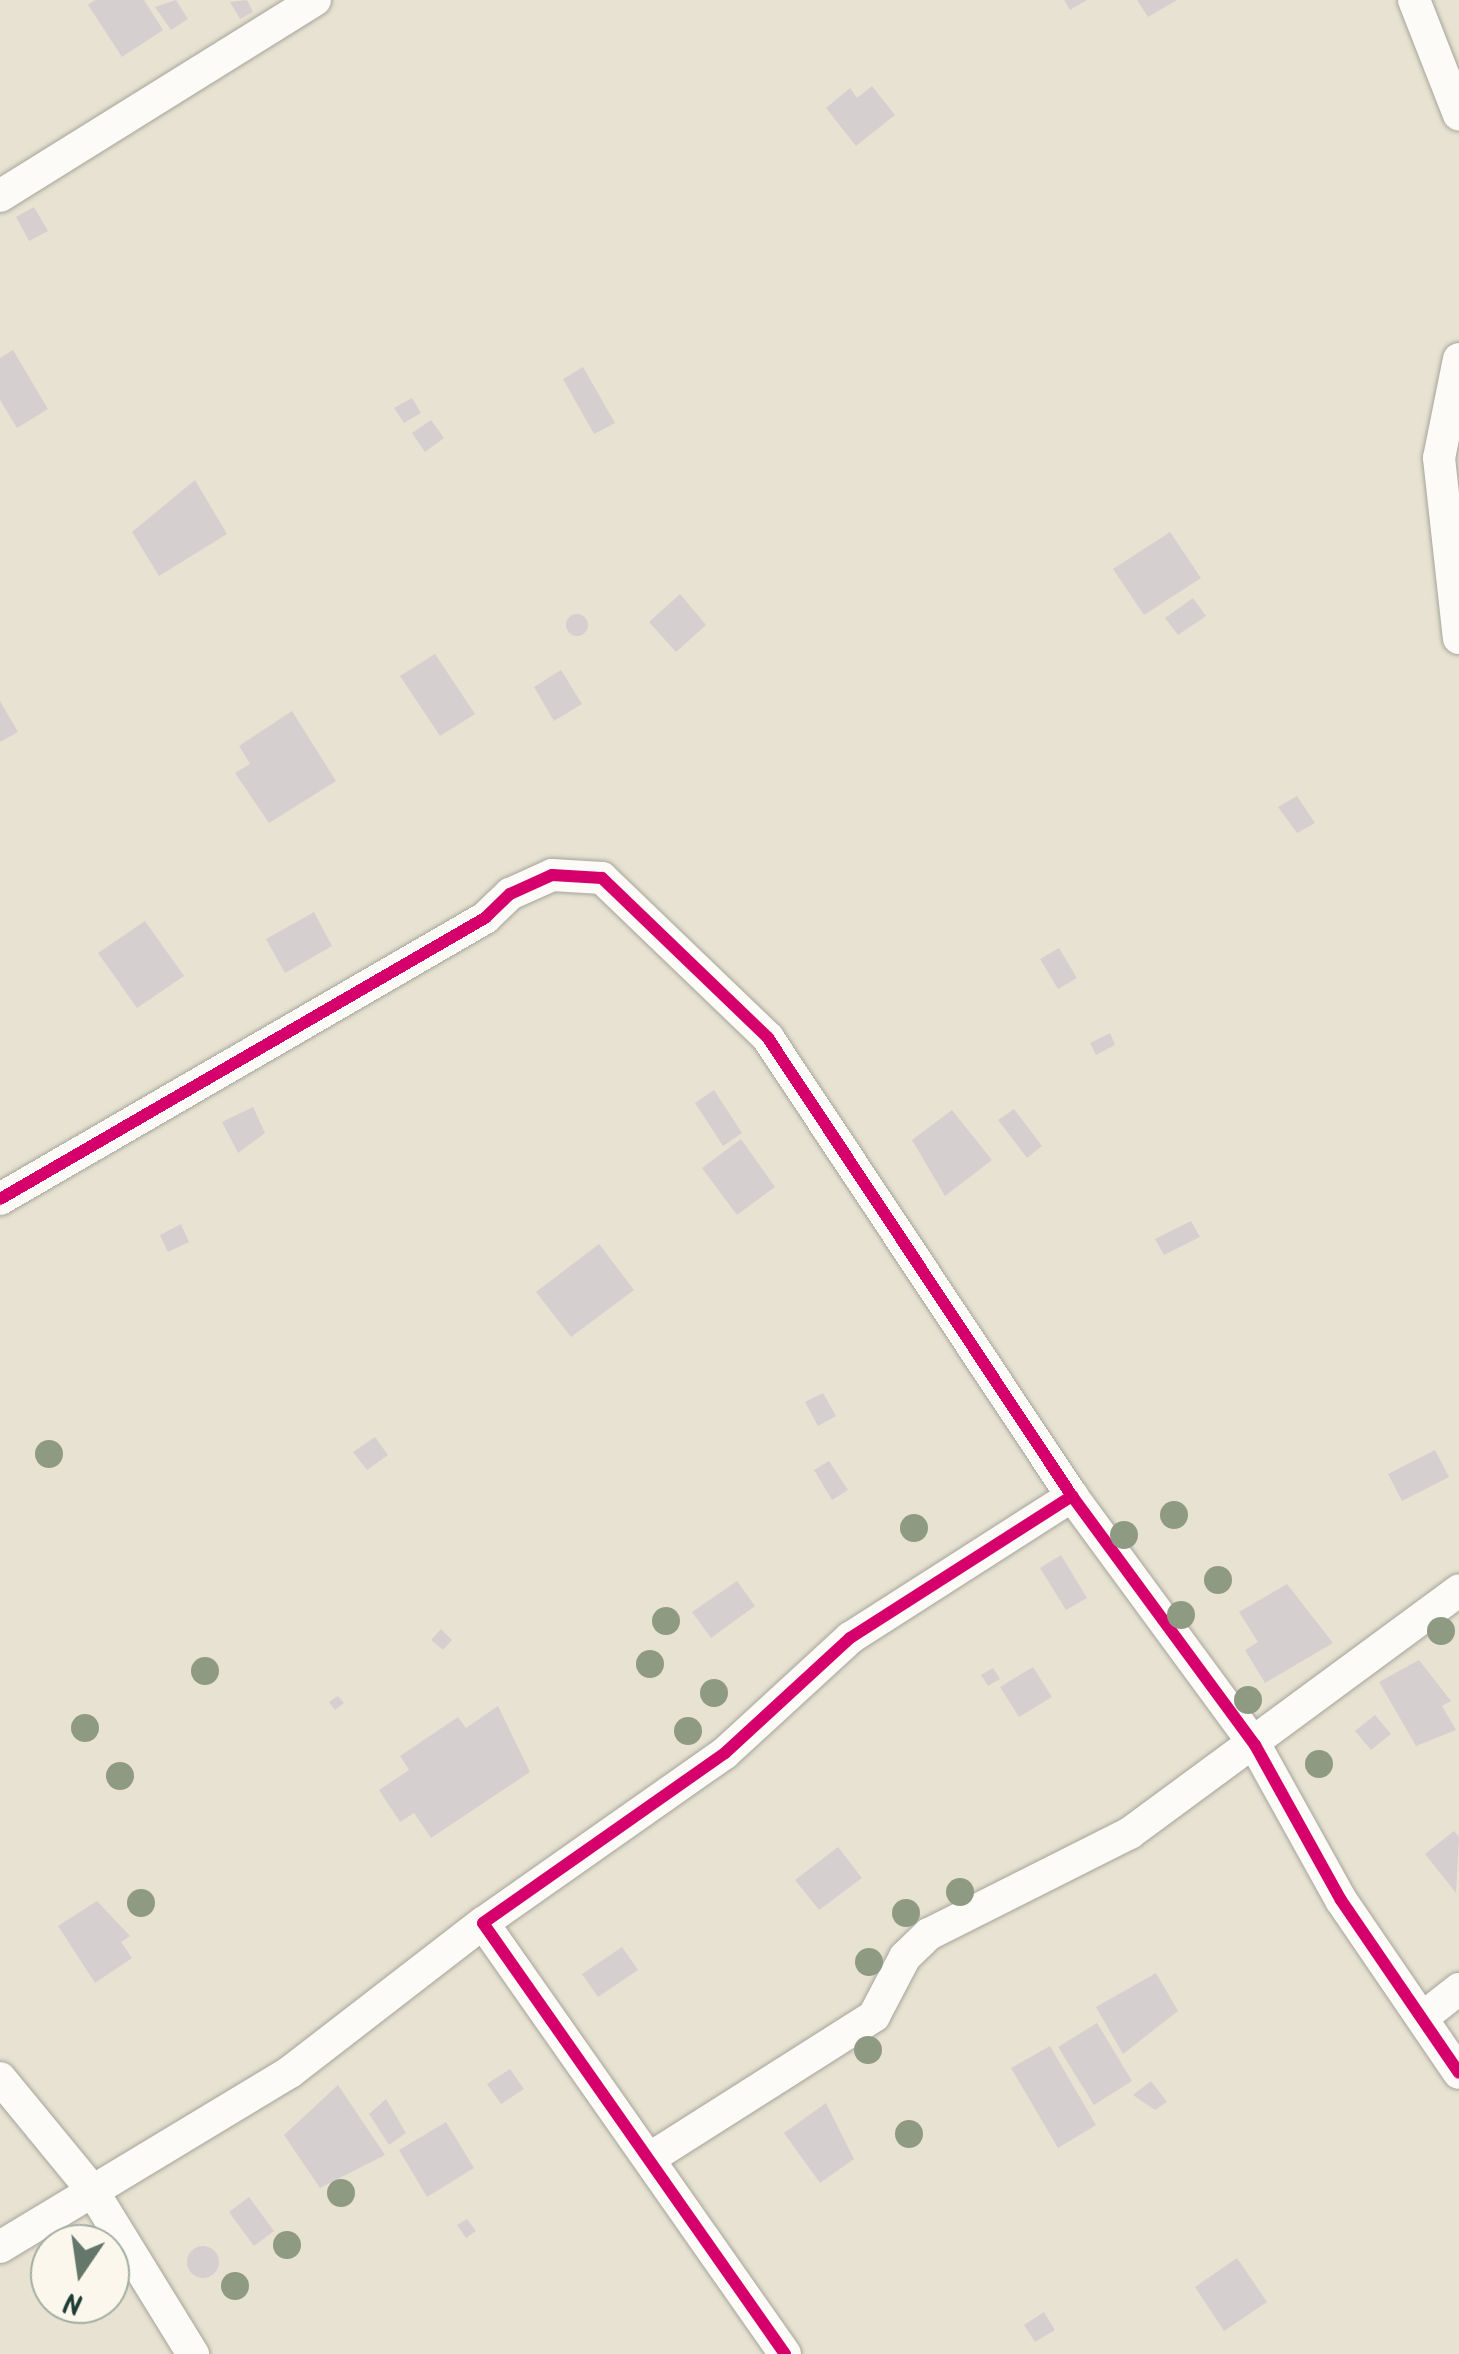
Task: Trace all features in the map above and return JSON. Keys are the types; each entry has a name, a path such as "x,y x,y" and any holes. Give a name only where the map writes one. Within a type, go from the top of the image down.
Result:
{"street":[{"path":"0,196 316,0"},
{"path":"1414,0 1459,115"},
{"path":"1459,359 1439,458 1459,638"},
{"path":"0,1199 485,918 510,894 552,875 602,878 768,1038 1072,1496 1256,1745 1341,1900 1459,2073"},
{"path":"0,2247 290,2072 483,1923 725,1753 850,1638 1072,1496"},
{"path":"652,2157 874,2016 905,1957 929,1934 1130,1834 1256,1745 1459,1590"},
{"path":"483,1923 652,2157 785,2354"},
{"path":"1422,2018 1459,1989"},
{"path":"0,2078 92,2190 193,2354"}],"building":[{"path":"95,0 144,0 163,30 122,57 88,5"},
{"path":"176,0 188,19 171,30 155,7"},
{"path":"247,0 253,12 240,19 230,2"},
{"path":"1064,0 1087,0 1070,10"},
{"path":"1137,0 1177,0 1148,17"},
{"path":"872,86 895,115 856,146 826,108 850,88 857,98"},
{"path":"34,207 48,231 29,241 16,217"},
{"path":"13,350 48,409 17,428 0,400 0,358"},
{"path":"583,367 615,423 594,434 563,379"},
{"path":"412,398 421,413 404,423 394,408"},
{"path":"431,420 444,438 425,452 412,433"},
{"path":"195,480 227,534 159,576 132,532"},
{"path":"1170,532 1201,578 1144,615 1113,569"},
{"path":"680,594 706,625 676,652 649,622"},
{"path":"1193,598 1206,616 1178,635 1165,618"},
{"path":"573,614 581,614 588,625 581,636 573,636 566,629 566,621"},
{"path":"435,654 475,714 440,736 400,676"},
{"path":"561,670 582,704 554,721 534,687"},
{"path":"0,701 18,732 0,742"},
{"path":"292,711 336,781 269,823 235,773 250,764 239,746"},
{"path":"1297,796 1315,823 1297,833 1278,807"},
{"path":"314,912 332,946 285,973 266,939"},
{"path":"145,921 184,976 137,1008 98,953"},
{"path":"1059,948 1077,978 1058,989 1040,959"},
{"path":"1110,1033 1115,1045 1096,1055 1090,1043"},
{"path":"714,1090 742,1133 723,1146 695,1103"},
{"path":"253,1107 265,1133 238,1153 222,1122"},
{"path":"1014,1109 1042,1146 1027,1158 998,1120"},
{"path":"952,1110 992,1160 945,1196 912,1140"},
{"path":"741,1139 775,1187 737,1215 702,1168"},
{"path":"1191,1221 1200,1237 1164,1255 1155,1239"},
{"path":"181,1224 189,1242 168,1252 160,1235"},
{"path":"599,1244 634,1290 571,1337 536,1292"},
{"path":"823,1393 836,1416 818,1426 805,1402"},
{"path":"375,1437 388,1455 367,1470 353,1452"},
{"path":"1435,1450 1449,1477 1402,1501 1388,1474"},
{"path":"829,1461 848,1490 832,1500 814,1470"},
{"path":"1061,1555 1087,1598 1066,1610 1040,1568"},
{"path":"737,1581 755,1606 711,1638 692,1612"},
{"path":"1287,1584 1333,1643 1265,1683 1245,1650 1258,1642 1239,1612"},
{"path":"441,1629 452,1640 443,1650 431,1640"},
{"path":"1419,1660 1451,1701 1442,1706 1456,1730 1416,1746 1379,1682"},
{"path":"1033,1667 1052,1697 1019,1717 1000,1687"},
{"path":"993,1668 1000,1679 988,1686 981,1675"},
{"path":"338,1696 344,1703 335,1710 329,1702"},
{"path":"498,1706 530,1772 431,1838 414,1813 400,1822 379,1790 409,1770 400,1756 458,1717 466,1728"},
{"path":"1375,1715 1391,1734 1371,1750 1355,1731"},
{"path":"1454,1831 1459,1837 1456,1893 1425,1854"},
{"path":"838,1847 862,1878 819,1910 795,1880"},
{"path":"97,1901 130,1936 121,1942 132,1958 95,1983 58,1926"},
{"path":"622,1947 638,1970 598,1997 582,1974"},
{"path":"1156,1973 1178,2011 1123,2054 1096,2007"},
{"path":"1097,2023 1132,2081 1094,2105 1058,2047"},
{"path":"1050,2046 1096,2125 1058,2148 1011,2068"},
{"path":"510,2069 524,2089 501,2104 487,2084"},
{"path":"1151,2081 1167,2102 1155,2110 1133,2095"},
{"path":"338,2085 385,2155 320,2188 284,2135"},
{"path":"386,2099 406,2133 389,2145 369,2114"},
{"path":"826,2103 854,2159 820,2183 784,2133"},
{"path":"446,2122 474,2168 427,2197 399,2150"},
{"path":"249,2197 274,2231 254,2246 229,2212"},
{"path":"467,2219 476,2231 466,2238 457,2225"},
{"path":"203,2246 215,2250 219,2262 215,2274 203,2278 191,2274 187,2262 191,2250"},
{"path":"1237,2258 1267,2302 1224,2331 1195,2287"},
{"path":"1044,2312 1055,2330 1035,2342 1024,2325"}],"cycle path":[{"path":"0,1199 485,918 510,894 552,875 602,878 768,1038 1072,1496 1255,1745 1341,1900 1459,2073"},
{"path":"785,2354 483,1923 725,1753 850,1638 1072,1496"}]}
